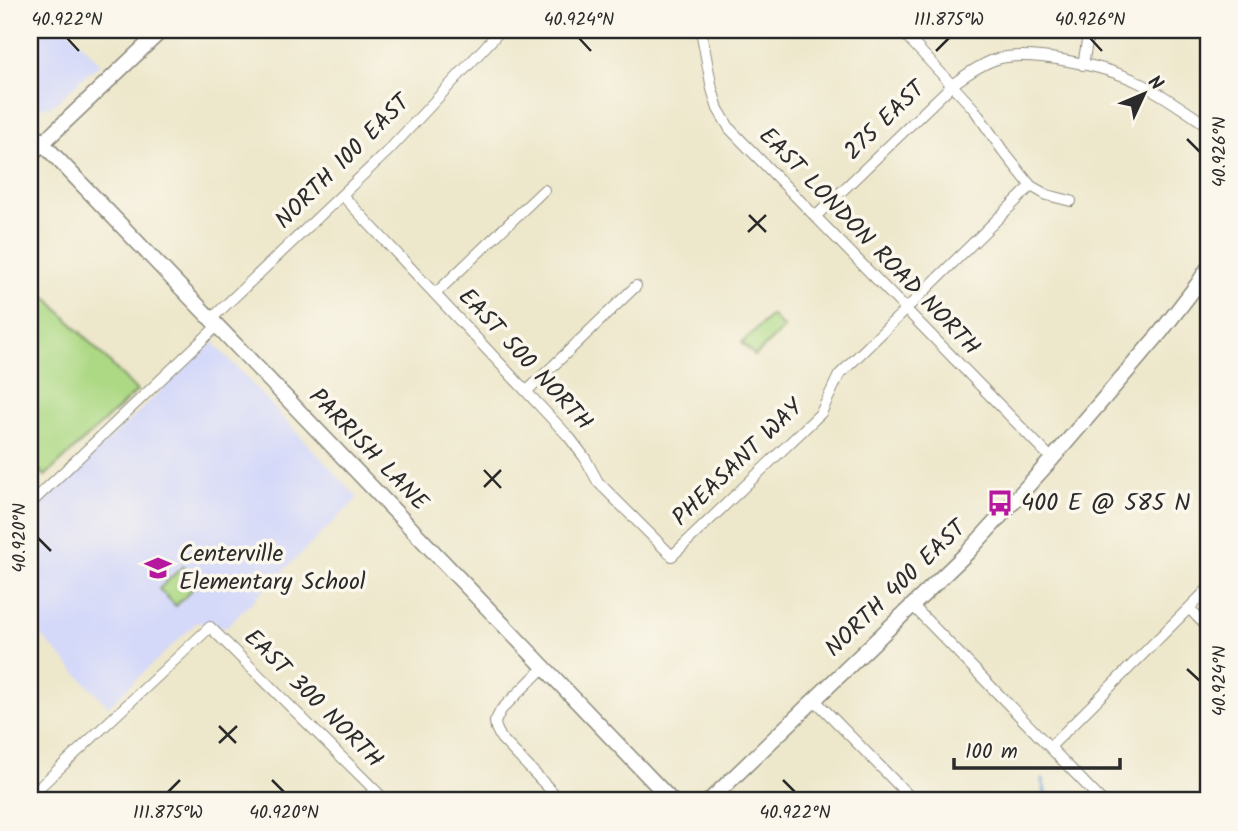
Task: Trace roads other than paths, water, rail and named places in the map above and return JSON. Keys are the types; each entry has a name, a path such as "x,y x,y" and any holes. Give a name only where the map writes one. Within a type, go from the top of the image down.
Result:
{"street":[{"path":"30,155 162,30"},
{"name":"NORTH 100 EAST","path":"30,504 390,149 501,30"},
{"name":"EAST LONDON ROAD NORTH","path":"701,30 712,89 718,109 730,129 1052,459"},
{"path":"901,30 975,109 1031,186 1047,195 1071,201"},
{"path":"1083,65 1089,30"},
{"name":"275 EAST","path":"815,217 953,84 973,69 996,59 1023,55 1114,72 1162,95 1208,126"},
{"name":"PARRISH LANE","path":"30,130 672,801"},
{"name":"PHEASANT WAY","path":"672,556 821,412 839,375 1031,186"},
{"path":"435,294 544,190"},
{"name":"EAST 500 NORTH","path":"342,195 569,437 598,482 672,556"},
{"name":"NORTH 400 EAST","path":"709,801 968,552 1160,333 1208,268"},
{"path":"527,391 636,286"},
{"path":"1050,747 1208,589"},
{"path":"914,606 1102,801"},
{"path":"1189,608 1208,628"},
{"name":"EAST 300 NORTH","path":"30,796 210,627 386,801"},
{"path":"544,667 504,706 495,722 504,742 561,801"},
{"path":"814,699 914,801"},
{"path":"363,801 375,790"}],"waterway":[{"path":"1042,779 1047,801"}],"place":[{"name":"400 E @ 585 N","path":"1000,503"},
{"name":"Centerville Elementary School","path":"158,568"}]}
